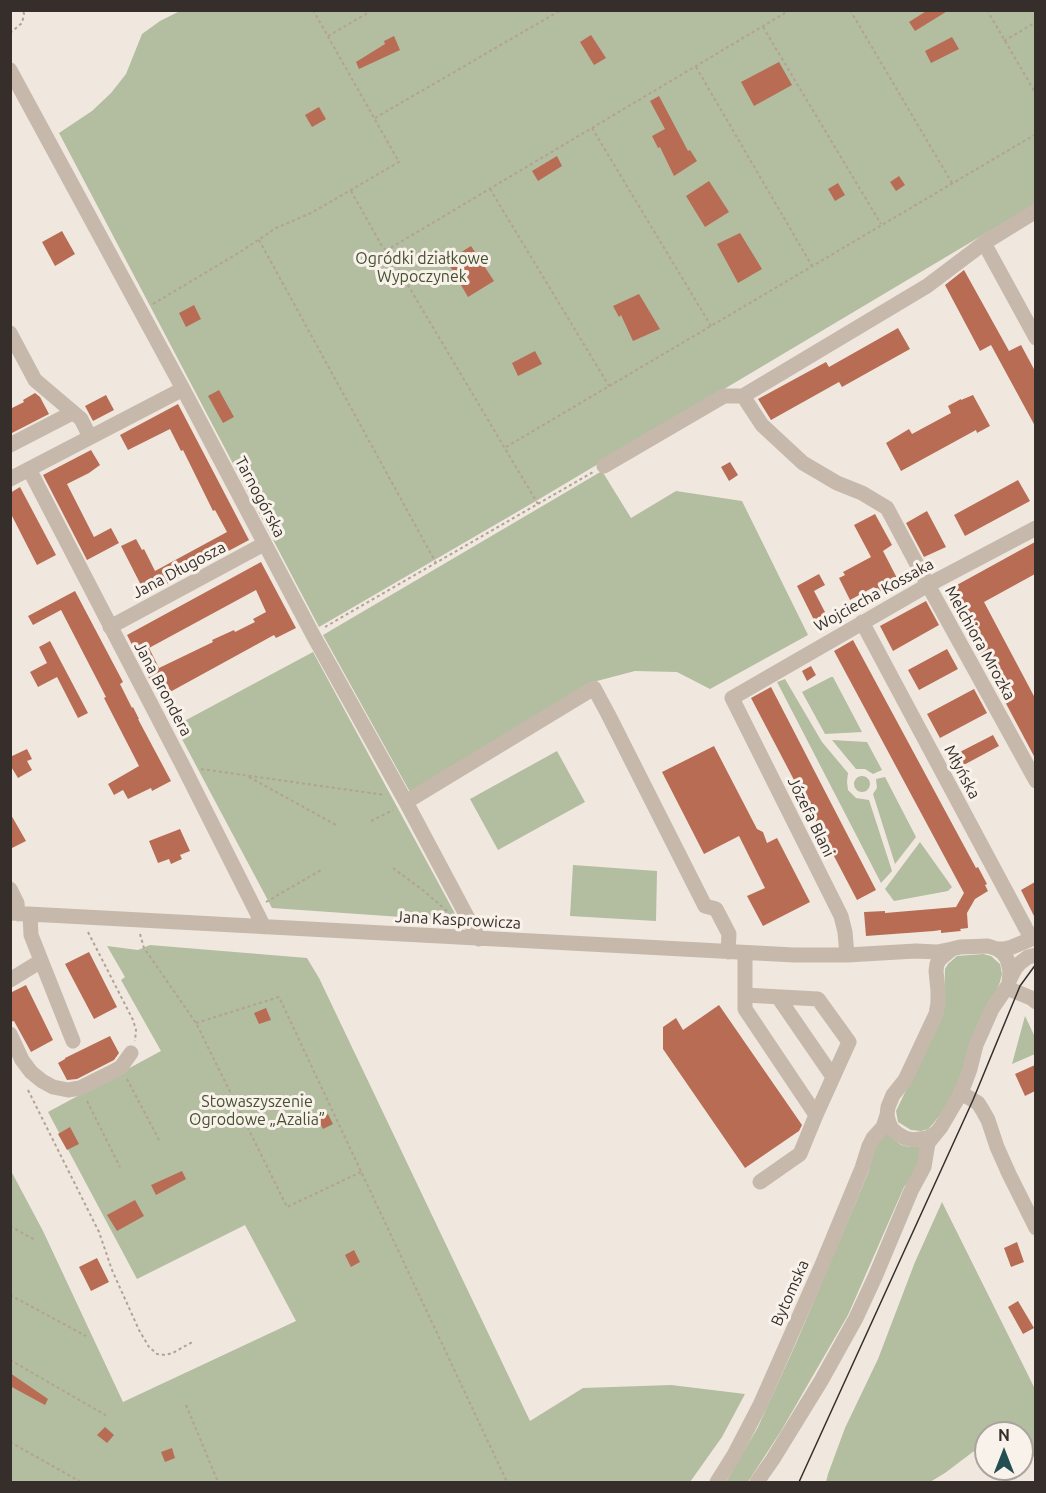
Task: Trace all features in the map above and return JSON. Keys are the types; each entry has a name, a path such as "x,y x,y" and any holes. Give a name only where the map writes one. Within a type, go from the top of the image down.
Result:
{"street":[{"name":"Tarnogórska","path":"10,70 183,389 312,635 479,939"},
{"path":"604,466 724,396 743,396 927,286 984,243 1035,211"},
{"path":"984,243 1035,338"},
{"path":"10,333 35,380 81,419 90,437"},
{"path":"10,479 183,389"},
{"name":"Melchiora Mrozka","path":"743,396 762,425 803,463 887,508 1035,781"},
{"path":"10,444 72,413"},
{"name":"Jana Brondera","path":"29,469 264,927"},
{"name":"Wojciecha Kossaka","path":"732,698 862,622 1035,528"},
{"name":"Jana Długosza","path":"110,627 264,544"},
{"name":"Młyńska","path":"862,622 1033,938"},
{"path":"404,800 594,688 705,906 716,909 729,934 728,952"},
{"name":"Józefa Blani","path":"732,698 841,916 847,956"},
{"path":"10,889 73,1041"},
{"name":"Jana Kasprowicza","path":"20,914 745,953 847,956 916,951 937,952 982,945 997,949"},
{"path":"997,949 1012,947 1033,938"},
{"path":"936,979 937,964 952,949"},
{"path":"997,949 1003,953 1009,965 1008,984"},
{"path":"904,952 918,956 927,962 936,979"},
{"path":"745,953 745,1009 816,1115"},
{"path":"757,1482 821,1381 856,1318 911,1191 924,1167 928,1143 941,1127 961,1093 976,1045 992,1009 1015,969 1028,957 1035,955"},
{"path":"10,980 41,961"},
{"name":"Bytomska","path":"717,1482 760,1405 826,1256 869,1146 882,1127 890,1100 905,1080 936,1014 938,1003 936,979"},
{"path":"1008,984 1035,1002"},
{"path":"745,995 818,999 849,1042 800,1154 760,1182"},
{"path":"778,997 833,1077"},
{"path":"10,1034 22,1060 31,1072 53,1087 68,1090 80,1088 121,1067 131,1053"},
{"path":"961,1093 978,1103 988,1120 997,1147 1035,1228"},
{"path":"887,1114 892,1129 905,1138 920,1140 934,1134"}],"path":[{"path":"10,33 22,23 23,10"},
{"path":"141,311 276,228 351,191 399,162 313,10"},
{"path":"328,36 373,10"},
{"path":"375,118 561,10"},
{"path":"387,250 790,10"},
{"path":"850,10 952,183"},
{"path":"987,10 1035,94"},
{"path":"1004,41 1035,22"},
{"path":"763,27 881,224"},
{"path":"696,67 812,266"},
{"path":"592,128 711,326"},
{"path":"505,448 1035,134"},
{"path":"490,189 609,386"},
{"path":"351,191 538,504"},
{"path":"259,239 436,563"},
{"path":"312,635 604,466"},
{"path":"183,766 404,800"},
{"path":"247,776 336,825"},
{"path":"371,821 404,800"},
{"path":"393,868 447,911"},
{"path":"255,908 323,869"},
{"path":"87,917 88,935 133,1020 136,1041 131,1053"},
{"path":"140,921 140,938 144,948 196,1023 287,1207 361,1172"},
{"path":"196,1023 279,997 507,1482"},
{"path":"121,1067 159,1140"},
{"path":"26,1086 99,1232 112,1270 149,1347 157,1354 165,1355 194,1341"},
{"path":"80,1088 120,1167"},
{"path":"10,1226 35,1240"},
{"path":"10,1295 86,1336"},
{"path":"10,1360 107,1416"},
{"path":"186,1405 218,1482"},
{"path":"10,1442 81,1482"}],"green space":[{"name":"Ogródki działkowe Wypoczynek","path":"180,11 1035,11 1035,204 536,501 319,627 59,133 92,111 111,93 126,74 142,34 160,21"},
{"path":"602,471 631,518 676,491 742,501 808,635 710,689 677,672 635,671 593,682 410,792 323,635"},
{"path":"313,652 459,921 272,908 175,726"},
{"path":"831,677 862,732 825,734 802,692"},
{"path":"785,679 822,742 848,773 848,790 856,798 869,800 892,871 881,883 777,682"},
{"path":"832,740 867,742 882,770 873,774 865,769 856,769"},
{"path":"557,751 585,802 498,850 470,799"},
{"path":"859,776 865,776 870,784 868,790 859,792 854,787 854,781"},
{"path":"885,777 916,837 895,864 873,794 877,788 876,779"},
{"path":"920,842 952,887 948,891 894,901 885,889"},
{"path":"573,865 657,871 656,921 570,916"},
{"name":"Stowaszyszenie Ogrodowe „Azalia”","path":"150,945 307,958 319,978 530,1421 583,1388 671,1385 745,1394 722,1437 690,1482 11,1482 10,1169 43,1231 123,1402 296,1321 245,1225 137,1279 48,1112 161,1051 121,980 125,977 107,946 138,950"},
{"path":"983,954 991,956 1000,964 1002,974 1000,982 946,1107 928,1129 911,1130 898,1122 896,1111 935,1030 944,1004 945,969 957,956"},
{"path":"1025,1016 1035,1037 1035,1054 1012,1064"},
{"path":"886,1132 901,1145 920,1147 920,1161 914,1175 904,1187 848,1315 781,1431 748,1482 726,1482 758,1427 869,1171 873,1149"},
{"path":"942,1202 1035,1389 1035,1457 1034,1421 974,1421 974,1451 930,1482 826,1482 845,1428 878,1359 915,1262"}],"building":[{"path":"928,10 949,10 915,31 909,22"},
{"path":"591,35 606,58 594,65 580,42"},
{"path":"394,36 400,50 359,69 356,62"},
{"path":"952,37 959,49 931,63 925,51"},
{"path":"779,62 792,85 754,106 741,82"},
{"path":"659,96 688,151 690,150 697,161 674,176 652,136 665,129 650,101"},
{"path":"319,107 326,119 312,127 305,115"},
{"path":"557,156 562,166 538,181 532,171"},
{"path":"899,176 905,185 896,191 890,182"},
{"path":"709,181 729,212 705,227 686,196"},
{"path":"838,183 845,195 835,201 828,189"},
{"path":"62,231 75,254 55,266 42,242"},
{"path":"740,233 762,269 738,283 717,244"},
{"path":"471,246 494,281 468,297 447,261"},
{"path":"964,270 1009,351 1021,345 1035,371 1035,426 991,345 980,351 945,285"},
{"path":"639,294 660,329 633,341 621,315 619,317 613,306"},
{"path":"194,305 201,319 186,327 179,313"},
{"path":"898,328 910,349 842,387 839,382 771,420 758,399 826,362 829,367"},
{"path":"535,351 542,364 518,376 512,363"},
{"path":"219,390 234,417 223,423 208,396"},
{"path":"35,393 40,397 49,414 10,434 10,409"},
{"path":"106,395 114,410 93,421 85,406"},
{"path":"973,395 990,426 977,433 976,430 901,471 886,443 909,429 912,434 951,413 948,406"},
{"path":"178,404 249,540 146,595 121,546 136,539 155,571 227,532 215,510 213,511 170,429 128,450 120,435"},
{"path":"91,450 100,465 67,484 94,537 111,528 119,543 87,560 43,475"},
{"path":"730,462 738,475 729,481 721,467"},
{"path":"1018,480 1030,501 965,536 954,515"},
{"path":"20,487 56,555 37,565 10,512 10,493"},
{"path":"927,511 946,547 924,557 906,523"},
{"path":"875,514 892,545 883,551 899,582 878,593 874,587 850,600 839,578 845,575 843,572 871,557 854,525"},
{"path":"1035,542 1035,574 984,602 1035,698 1035,758 946,591"},
{"path":"261,562 296,628 276,638 274,635 170,692 166,684 155,690 127,635","holes":["256,590 266,612 253,619 255,622 212,640 213,642 159,668 149,648"]},
{"path":"819,574 825,585 814,591 826,614 814,620 797,586"},
{"path":"75,591 123,682 120,684 132,708 171,781 152,791 151,788 128,799 123,790 114,795 108,784 139,766 61,610 33,625 28,616"},
{"path":"926,601 939,625 893,651 880,626"},
{"path":"853,640 976,868 978,867 987,884 985,885 988,891 975,899 967,913 968,928 960,929 961,931 941,933 941,930 866,936 864,912 885,911 885,913 956,907 964,893 834,651"},
{"path":"50,641 88,713 78,718 57,677 38,687 30,672 47,663 39,647"},
{"path":"947,649 958,669 919,690 908,670"},
{"path":"811,666 816,675 807,681 802,671"},
{"path":"771,687 876,890 857,900 751,698"},
{"path":"974,689 987,713 940,738 927,714"},
{"path":"993,735 999,746 960,767 954,755"},
{"path":"714,746 757,829 763,832 767,843 777,838 810,902 763,926 747,896 765,888 739,836 704,854 662,772"},
{"path":"27,749 32,759 27,761 32,770 18,778 10,765 10,757"},
{"path":"10,813 26,841 10,849"},
{"path":"180,829 190,851 180,855 182,859 171,864 169,859 158,863 149,841"},
{"path":"1035,882 1035,918 1021,890"},
{"path":"89,952 117,1007 94,1019 65,964"},
{"path":"26,985 53,1040 31,1052 14,1021 10,1022 10,993"},
{"path":"719,1005 802,1125 799,1131 745,1168 663,1049 663,1027 676,1018 683,1030"},
{"path":"266,1008 271,1020 259,1024 254,1013"},
{"path":"110,1036 119,1053 114,1060 77,1079 67,1080 58,1063"},
{"path":"1035,1065 1035,1091 1025,1096 1015,1074"},
{"path":"328,1114 333,1124 323,1129 318,1119"},
{"path":"70,1127 79,1144 67,1150 58,1134"},
{"path":"182,1171 186,1179 156,1195 151,1185"},
{"path":"135,1200 144,1216 117,1231 107,1215"},
{"path":"1017,1242 1024,1262 1011,1267 1004,1248"},
{"path":"354,1250 360,1262 351,1267 345,1255"},
{"path":"97,1258 109,1282 91,1291 79,1267"},
{"path":"1018,1301 1034,1328 1023,1334 1008,1307"},
{"path":"10,1373 48,1399 45,1405 10,1386"},
{"path":"105,1427 114,1435 107,1443 97,1435"},
{"path":"172,1448 175,1458 165,1462 161,1452"}],"tram line":[{"path":"799,1482 973,1100 1020,986 1036,964"}]}
